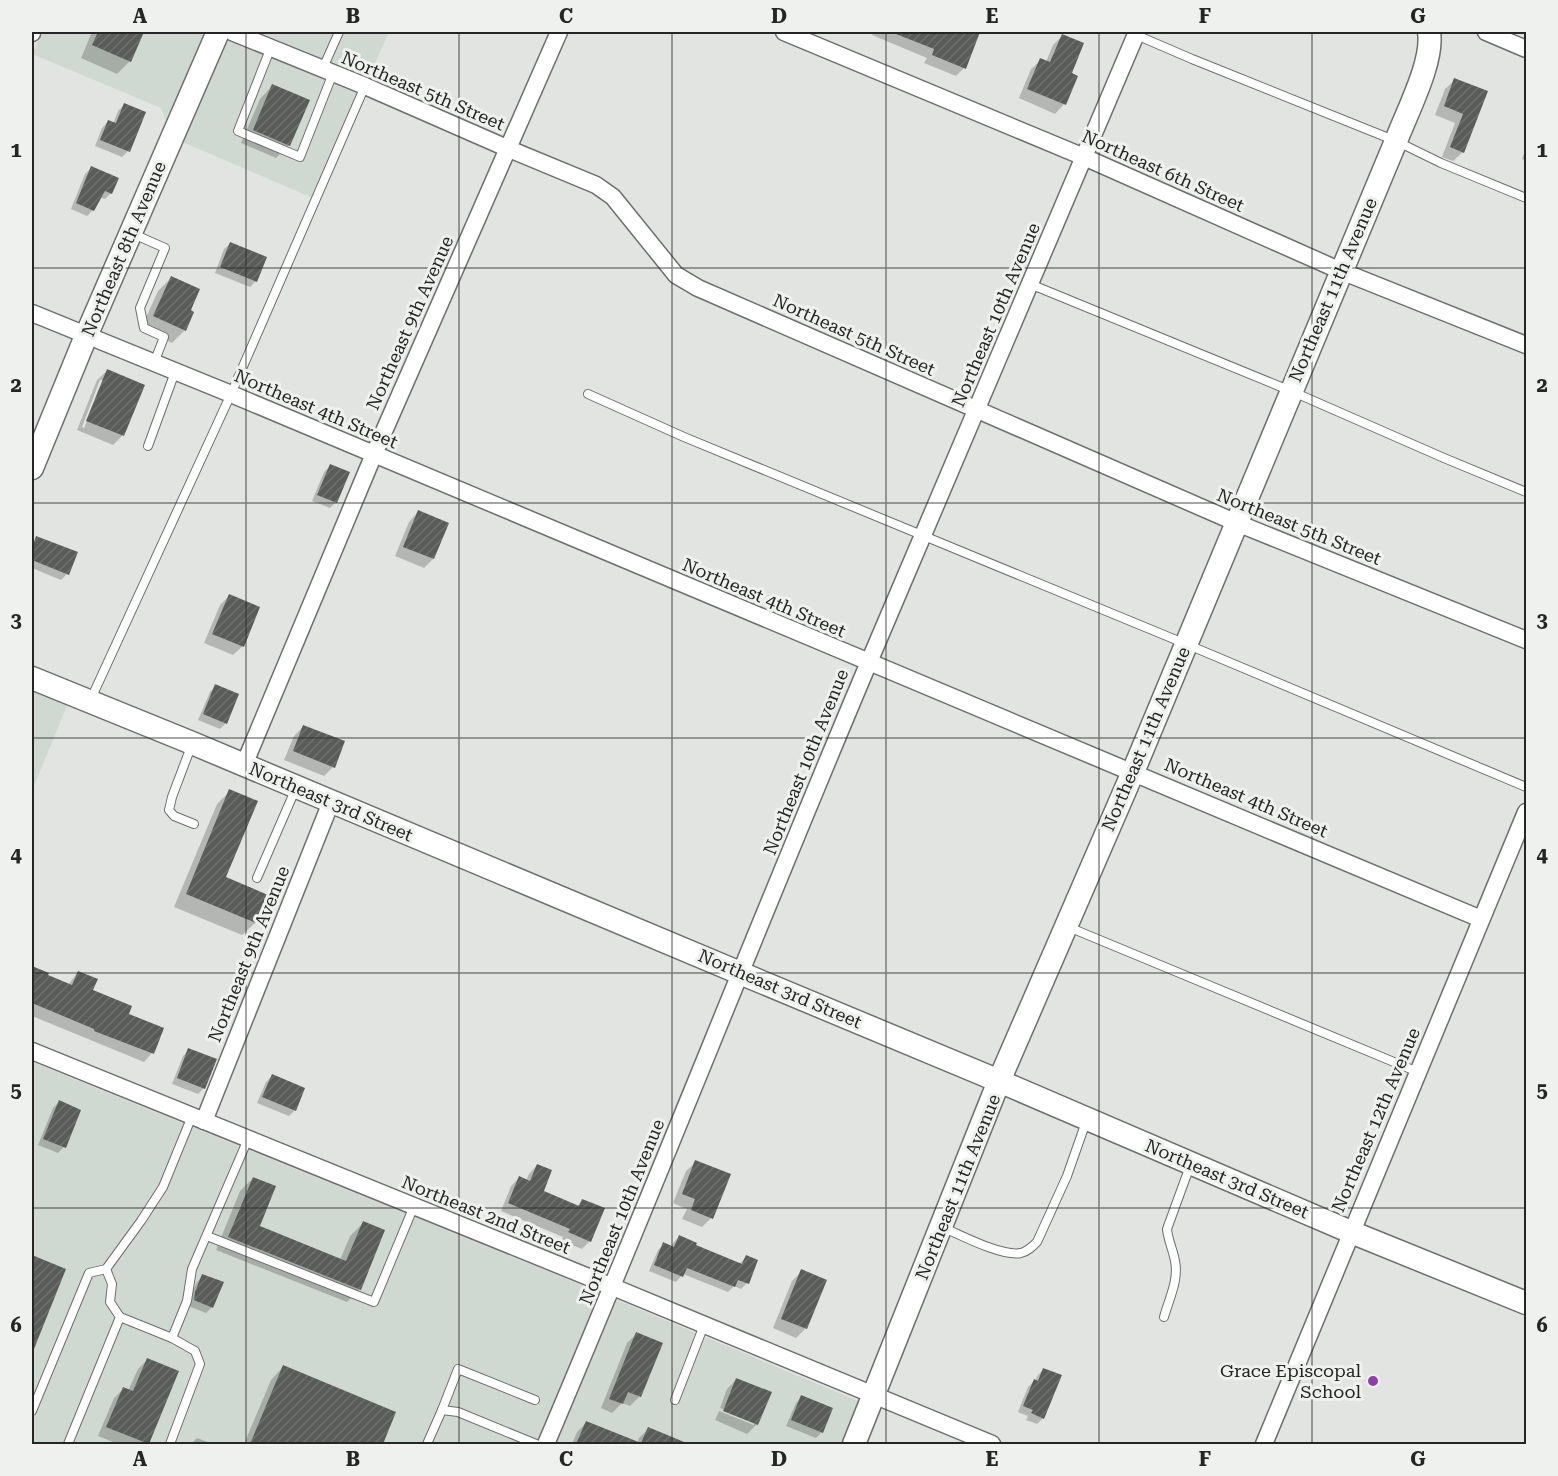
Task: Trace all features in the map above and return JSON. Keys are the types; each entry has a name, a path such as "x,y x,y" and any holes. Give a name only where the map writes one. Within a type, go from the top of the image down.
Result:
{"street":[{"name":"Northeast 8th Avenue","path":"32,468 86,336 218,32"},
{"name":"Northeast 5th Street","path":"232,32 328,70 596,185 613,197 676,275 691,284 1237,523 1527,639"},
{"name":"Northeast 9th Avenue","path":"244,765 374,454 559,32"},
{"name":"Northeast 6th Street","path":"784,32 1084,157 1341,271 1527,345"},
{"name":"Northeast 10th Avenue","path":"546,1444 613,1287 868,663 1084,157 1134,32"},
{"name":"Northeast 11th Avenue","path":"854,1444 875,1397 999,1082 1133,772 1396,141 1426,65 1430,41 1429,32"},
{"path":"1486,32 1527,49"},
{"name":"Northeast 4th Street","path":"32,313 231,394 1481,919"},
{"name":"Northeast 3rd Street","path":"32,678 740,973 1351,1232 1527,1303"},
{"name":"Northeast 9th Avenue","path":"198,1118 331,802"},
{"name":"Northeast 12th Avenue","path":"1264,1444 1527,812"},
{"name":"Northeast 2nd Street","path":"32,1051 992,1444"}],"lane":[{"path":"271,47 238,131 300,157 339,32"},
{"path":"1134,32 1192,59 1396,141 1441,163 1527,198"},
{"path":"90,701 231,394 365,86"},
{"path":"131,233 165,248 140,308 144,328 164,338 154,363"},
{"path":"1030,284 1291,391 1527,492"},
{"path":"148,446 175,372"},
{"path":"588,394 684,437 1186,644 1527,788"},
{"path":"192,743 169,810 174,816 194,824"},
{"path":"257,878 296,787"},
{"path":"1066,926 1418,1072"},
{"path":"32,1411 89,1273 106,1269 163,1187 198,1118"},
{"path":"942,1227 1001,1251 1019,1253 1030,1249 1037,1242 1067,1176 1087,1119"},
{"path":"172,1338 187,1301 192,1269 248,1139"},
{"path":"1164,1317 1177,1274 1167,1229 1191,1163"},
{"path":"207,1236 374,1302 414,1206"},
{"path":"106,1269 112,1284 111,1302 120,1317 172,1338 195,1352 200,1364 170,1444"},
{"path":"68,1444 120,1317"},
{"path":"675,1400 704,1325"},
{"path":"427,1444 458,1369 535,1400"},
{"path":"442,1410 458,1412 536,1444"}],"shaded area":[{"path":"42,32 209,32 168,126 161,108 32,54"},
{"path":"258,32 389,32 369,77"},
{"path":"225,39 361,94 313,198 180,141"},
{"path":"32,689 68,703 32,791"},
{"path":"32,1062 601,1293 537,1444 32,1444"},
{"path":"617,1300 863,1403 845,1444 555,1444"}],"building":[{"path":"98,32 144,32 131,62 92,45"},
{"path":"891,32 980,32 966,69 932,55 934,49"},
{"path":"1062,34 1084,43 1072,73 1078,76 1066,105 1027,89 1040,58 1050,62"},
{"path":"1454,78 1488,91 1464,153 1450,147 1463,114 1444,106"},
{"path":"272,84 310,100 290,146 253,130"},
{"path":"124,103 146,112 130,152 100,140 108,120 116,123"},
{"path":"91,166 119,178 112,194 105,191 94,211 76,203"},
{"path":"230,242 267,257 257,282 220,267"},
{"path":"171,276 200,289 191,310 194,312 186,331 153,316"},
{"path":"107,369 145,385 124,436 86,421"},
{"path":"330,464 350,472 337,503 317,495"},
{"path":"418,510 449,523 434,559 403,547"},
{"path":"36,536 78,552 69,575 32,560 32,548"},
{"path":"229,594 260,607 244,647 212,634"},
{"path":"215,684 239,694 227,724 203,714"},
{"path":"303,725 345,741 335,768 293,751"},
{"path":"229,789 258,801 226,877 268,895 256,923 186,894"},
{"path":"32,966 72,985 78,971 98,979 93,990 132,1006 129,1014 164,1028 154,1054 94,1031 94,1029 32,1003"},
{"path":"188,1048 217,1059 205,1089 177,1078"},
{"path":"272,1074 305,1088 296,1111 262,1097"},
{"path":"59,1100 81,1110 66,1148 43,1139"},
{"path":"695,1160 731,1174 713,1219 691,1210 695,1199 682,1194"},
{"path":"537,1164 552,1170 544,1191 579,1206 582,1199 605,1208 591,1242 568,1232 570,1229 508,1203 519,1176 530,1181"},
{"path":"253,1177 276,1186 260,1226 346,1261 363,1221 385,1230 361,1290 228,1237"},
{"path":"679,1235 697,1243 696,1245 742,1264 746,1255 758,1260 749,1284 738,1280 735,1287 687,1268 683,1277 654,1265 663,1242 674,1247"},
{"path":"32,1255 66,1269 32,1354"},
{"path":"801,1269 827,1280 807,1329 781,1319"},
{"path":"202,1274 224,1282 213,1308 194,1300"},
{"path":"636,1332 663,1343 641,1397 628,1392 623,1404 609,1399"},
{"path":"147,1358 179,1371 149,1444 106,1427 123,1387 133,1391"},
{"path":"283,1365 396,1412 383,1444 250,1444"},
{"path":"1043,1368 1062,1375 1044,1419 1031,1413 1033,1410 1023,1406 1034,1379 1038,1381"},
{"path":"736,1378 772,1392 758,1425 723,1411"},
{"path":"801,1395 833,1408 823,1433 791,1420"},
{"path":"586,1421 641,1443 648,1427 689,1444 576,1444"}],"place":[{"name":"Grace Episcopal School","path":"1373,1381"}]}
